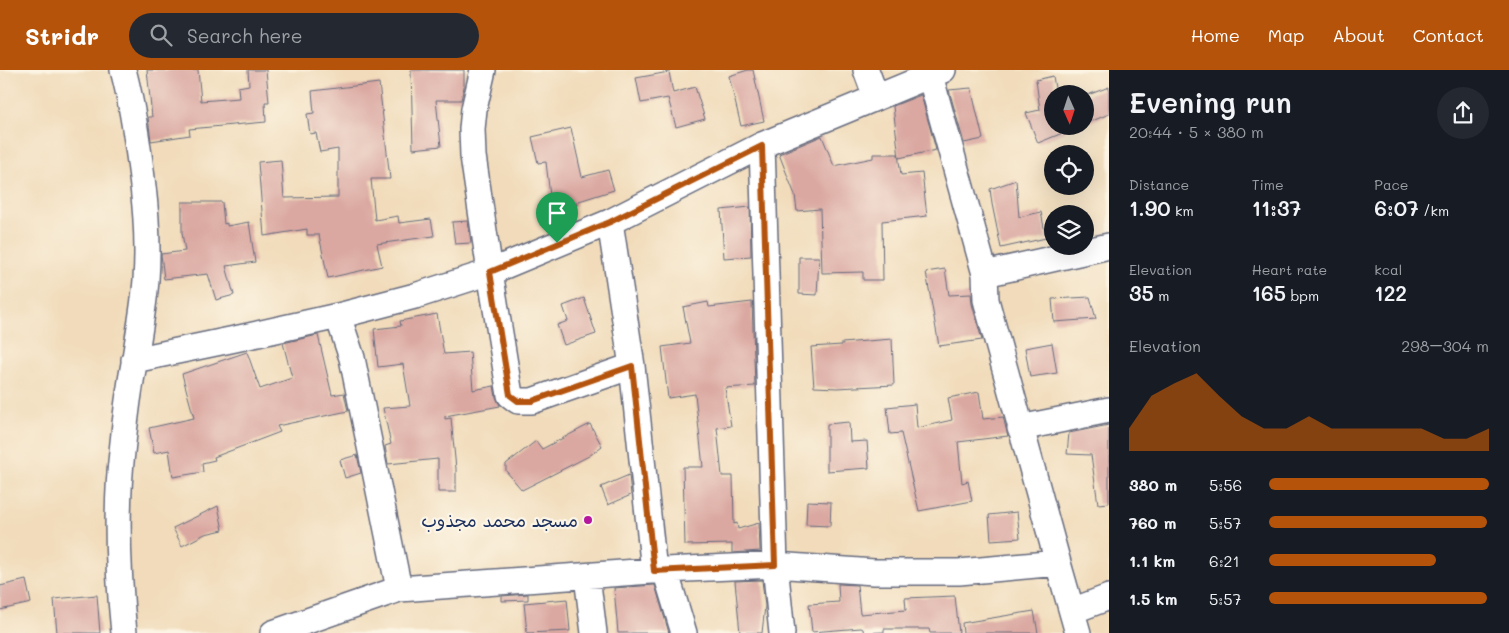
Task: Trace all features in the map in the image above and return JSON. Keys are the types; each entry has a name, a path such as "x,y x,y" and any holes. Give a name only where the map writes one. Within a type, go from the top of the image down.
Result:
{"street":[{"path":"483,70 474,109 472,129 473,156 510,395 518,401 532,401 632,366"},
{"path":"866,70 876,97"},
{"path":"124,633 118,580 117,512 121,453 142,316 148,238 130,71"},
{"path":"134,360 338,316 416,296 490,272 610,222 762,146 937,73 985,274 986,300 1075,622 1109,597"},
{"path":"762,146 775,565 782,633"},
{"path":"610,222 660,570 684,633"},
{"path":"985,274 1109,246"},
{"path":"338,316 352,358 399,589"},
{"path":"1020,428 1109,410"},
{"path":"273,633 334,623 399,589 660,570 775,565 874,572 959,572 1058,563"},
{"path":"588,576 594,633"}],"building":[{"path":"147,70 198,70 201,101 239,98 238,87 249,85 248,70 266,70 269,102 265,102 266,122 189,129 190,135 151,141 148,117 152,117"},
{"path":"411,70 464,70 464,87 461,100 436,100 441,146 413,149"},
{"path":"753,70 764,121 741,126 729,76"},
{"path":"669,72 673,93 695,87 705,119 676,127 668,98 641,103 636,78"},
{"path":"1053,76 1054,85 1044,85 1044,135 1058,135 1038,143 1026,113 1040,110 1036,80"},
{"path":"379,83 390,179 371,179 375,220 398,216 399,223 431,219 434,236 377,244 382,266 328,278 319,235 307,235 307,229 264,236 258,162 281,160 284,198 338,197 338,149 320,152 316,133 310,134 307,114 314,113 312,91"},
{"path":"1109,87 1109,114 1094,120 1094,93"},
{"path":"971,88 983,139 964,143 949,90"},
{"path":"921,95 936,150 899,158 893,106"},
{"path":"571,128 582,177 608,170 614,190 576,202 577,205 552,213 546,162 538,163 532,137"},
{"path":"822,136 834,166 873,158 873,154 898,154 901,175 922,173 927,216 882,221 883,280 863,280 863,272 822,273 820,209 797,211 795,195 779,154"},
{"path":"1016,180 1019,217 1041,212 1044,238 1001,248 990,189"},
{"path":"182,202 222,202 224,224 227,223 227,226 249,222 255,262 226,266 234,295 216,300 208,274 164,279 161,254 185,251 182,233"},
{"path":"750,207 751,256 724,258 721,210"},
{"path":"468,221 471,243 455,244 452,222"},
{"path":"799,257 819,257 817,295 799,294"},
{"path":"945,269 949,295 971,294 982,340 939,346 926,272"},
{"path":"1090,297 1096,319 1054,322 1052,299"},
{"path":"584,298 596,334 564,345 557,325 568,321 563,306"},
{"path":"708,302 709,307 752,302 755,386 725,388 731,426 717,428 722,476 733,476 734,524 737,523 738,529 759,523 760,551 732,553 732,544 685,545 683,467 703,467 695,394 668,398 662,347 690,343 683,307"},
{"path":"437,314 444,354 470,352 473,390 494,386 500,406 445,416 445,419 451,418 456,469 456,492 438,492 438,459 388,464 385,446 391,444 383,408 410,406 403,364 378,367 374,329 401,326 400,321"},
{"path":"318,335 332,395 344,393 348,411 277,426 280,432 214,457 215,460 202,463 203,472 173,477 169,450 154,453 149,428 194,418 182,374 247,352 260,389 292,378 283,343"},
{"path":"892,339 894,385 837,388 814,387 811,347"},
{"path":"1052,343 1057,373 1030,377 1025,348"},
{"path":"979,392 983,419 1003,417 1008,436 958,442 962,483 968,481 972,501 919,511 901,433 890,434 887,407 915,404 917,428 952,420 948,398"},
{"path":"849,422 850,442 867,441 869,468 827,471 827,424"},
{"path":"590,424 602,446 589,456 522,490 506,471 506,464 536,441 542,449"},
{"path":"1109,425 1109,503 1098,504 1091,455 1067,454 1069,433"},
{"path":"357,455 361,473 345,478 340,460"},
{"path":"629,475 631,495 608,505 601,487"},
{"path":"807,501 831,502 830,526 806,525"},
{"path":"218,506 223,530 205,534 182,546 173,528"},
{"path":"1017,512 1020,538 991,540 989,515"},
{"path":"26,580 31,603 0,610 0,586"},
{"path":"762,580 765,606 762,633 740,633 735,581"},
{"path":"838,584 857,585 860,614 906,610 905,598 955,596 959,633 930,633 929,629 884,629 884,632 864,633 861,628 812,632 809,604 839,602"},
{"path":"655,585 669,633 618,633 614,588"},
{"path":"528,594 528,600 502,601 502,596"},
{"path":"97,595 100,633 57,633 54,599"},
{"path":"567,599 570,631 527,633 524,603"},
{"path":"1034,611 1038,633 963,633 962,623"}],"place":[{"name":"مسجد محمد مجذوب","path":"588,520"}],"route":[{"path":"762,146 775,565 654,571 632,366 532,401 518,401 510,395 490,272 557,243 610,222 762,146"}]}
